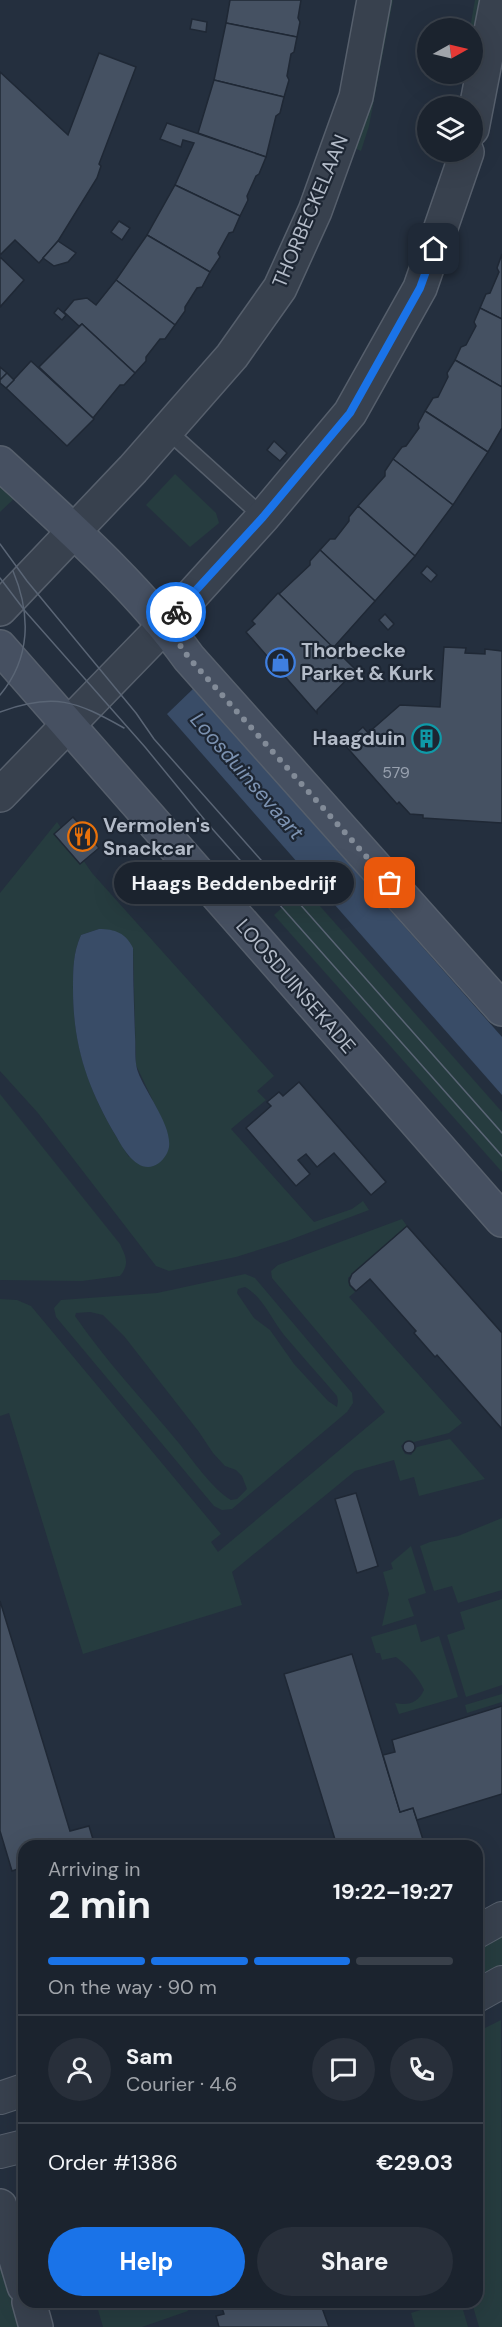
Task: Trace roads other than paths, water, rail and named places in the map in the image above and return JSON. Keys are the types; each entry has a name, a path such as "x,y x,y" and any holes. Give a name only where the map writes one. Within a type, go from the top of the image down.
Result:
{"main road":[{"path":"0,463 74,530 165,624 189,658 502,1009"},
{"name":"LOOSDUINSEKADE","path":"0,647 502,1220"}],"street":[{"name":"THORBECKELAAN","path":"0,609 133,470 232,356 280,288 315,211 356,97 374,0"},
{"path":"478,96 497,0"},
{"path":"0,795 165,624 263,517 350,413 420,288 464,162"},
{"path":"483,1929 502,1918"},
{"path":"483,1993 502,1982"},
{"path":"0,2098 18,2092"},
{"path":"0,2152 18,2148"},
{"path":"0,2206 18,2266"},
{"path":"31,2308 36,2327"}],"lane":[{"path":"167,430 263,517"}],"water":[{"name":"Loosduinsevaart","path":"194,688 502,1037 502,1095 167,714"},
{"path":"99,929 119,933 133,948 137,1068 169,1138 166,1156 152,1166 139,1165 119,1142 97,1100 79,1047 74,1009 75,955 81,935"}],"tram line":[{"path":"0,544 27,581 136,713 154,739 502,1133"},
{"path":"0,695 18,666 25,635 23,603 13,571"},
{"path":"0,578 25,611 145,747 208,824 502,1156"},
{"path":"0,712 35,702 64,702 92,711 124,728"}],"place":[{"name":"Thorbecke Parket & Kurk","path":"280,662"},
{"name":"Haagduin","path":"426,738"},
{"name":"Vermolen's Snackcar","path":"82,836"},
{"name":"Haags Beddenbedrijf","path":"390,883"}]}
